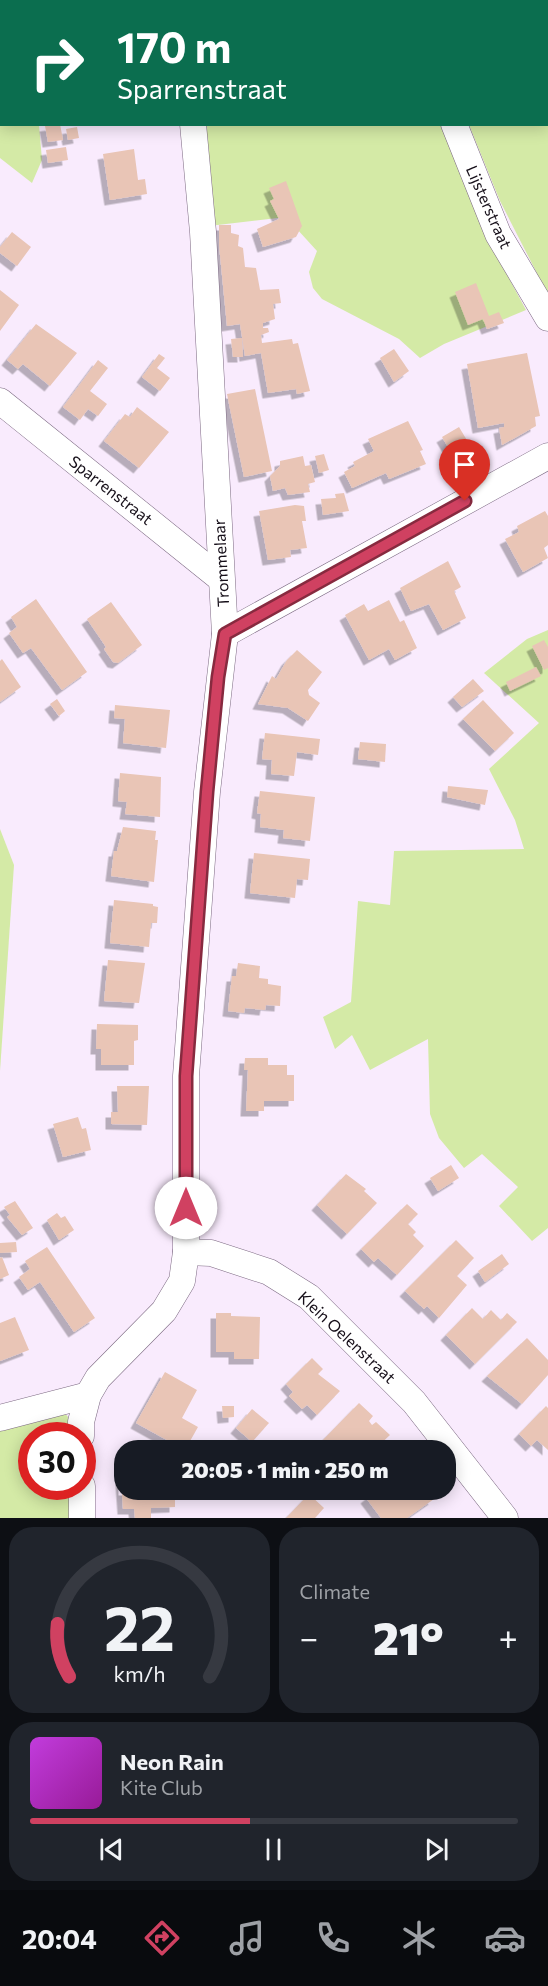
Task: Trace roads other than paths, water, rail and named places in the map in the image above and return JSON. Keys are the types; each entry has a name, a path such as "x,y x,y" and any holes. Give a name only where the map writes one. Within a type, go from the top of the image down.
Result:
{"street":[{"name":"Trommelaar","path":"186,1251 186,1076 207,792 218,677 225,634 203,232 193,126"},
{"name":"Lijsterstraat","path":"455,126 498,234 548,318"},
{"name":"Sparrenstraat","path":"0,401 221,579"},
{"path":"225,634 548,456"},
{"path":"81,1422 88,1395 98,1378 164,1311 182,1281 186,1251"},
{"name":"Klein Oelenstraat","path":"186,1251 211,1253 260,1269 309,1297 414,1402 505,1518"},
{"path":"0,1418 88,1395"},
{"path":"82,1500 82,1518"}]}
